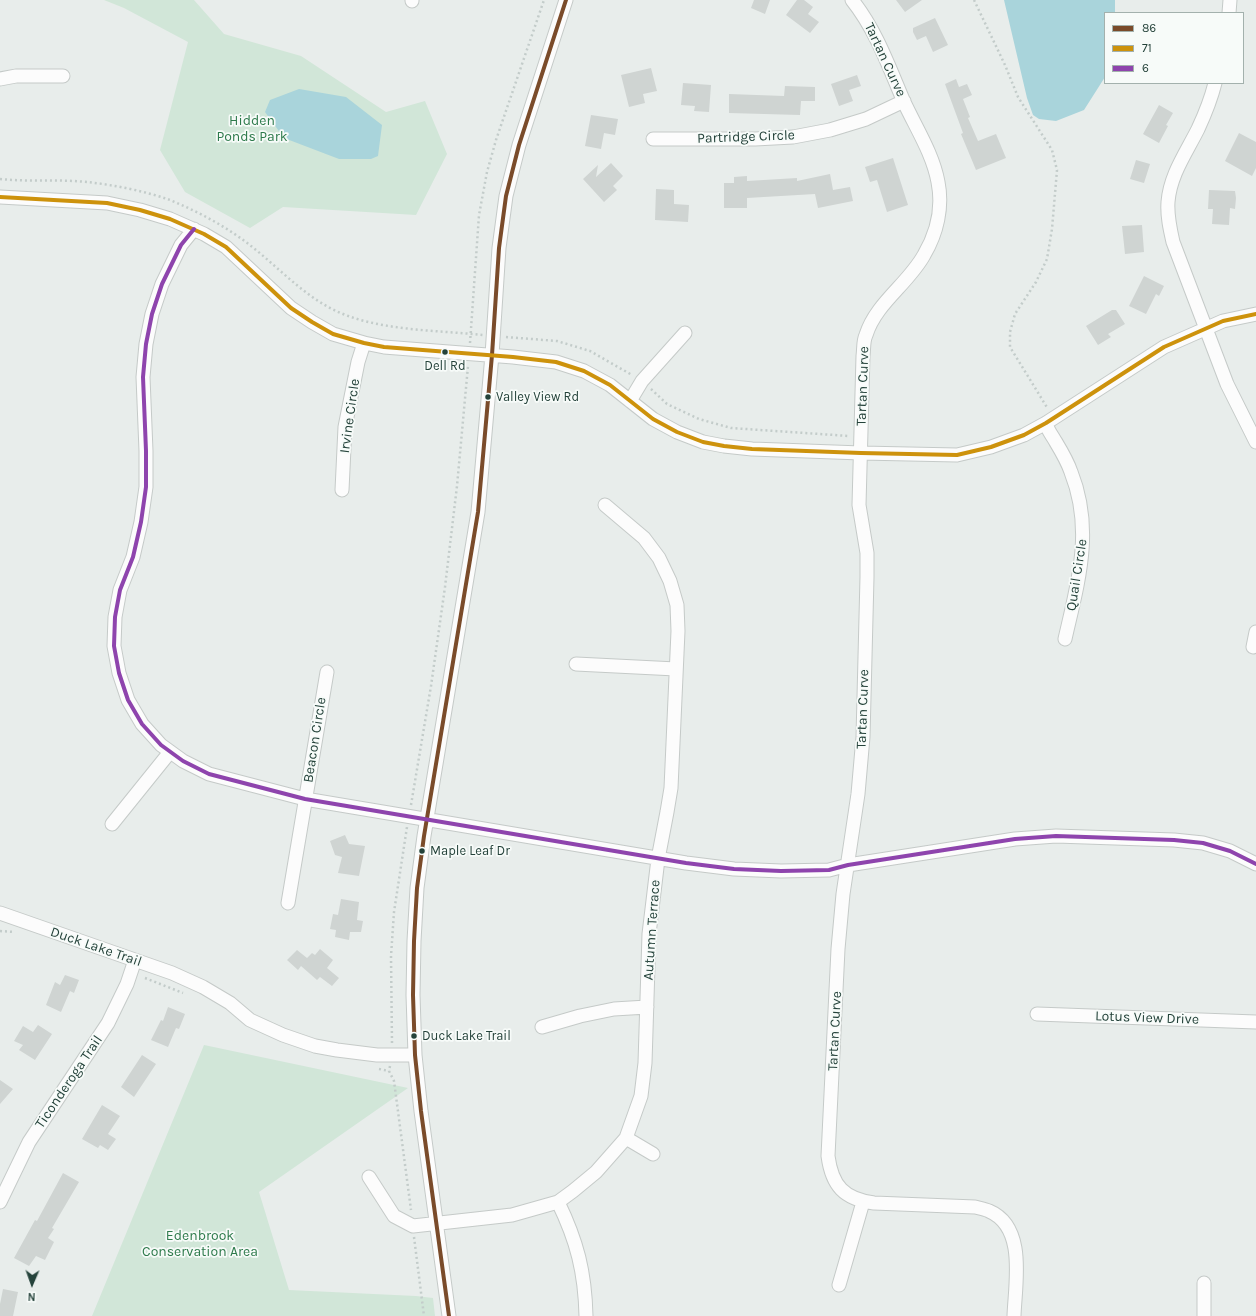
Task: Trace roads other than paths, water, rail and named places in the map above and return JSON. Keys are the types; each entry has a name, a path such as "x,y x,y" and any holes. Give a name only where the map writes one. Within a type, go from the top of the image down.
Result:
{"street":[{"path":"449,1316 415,1055 413,995 417,888 426,820 478,512 492,356 499,248 506,196 519,145 566,0"},
{"name":"Tartan Curve","path":"852,0 863,13 878,40 904,101 931,158 938,183 940,208 935,233 924,256 910,276 874,317 865,336 863,356 859,505 867,553 863,737 858,794 843,894 838,949 828,1156 830,1170 837,1183 847,1194 859,1201 974,1206 990,1211 1004,1221 1013,1235 1016,1252 1014,1316"},
{"path":"1229,12 1230,0"},
{"path":"0,79 16,76 63,76"},
{"path":"1216,84 1198,129 1172,182 1168,202 1168,222 1173,242 1227,384 1256,442"},
{"name":"Partridge Circle","path":"653,139 755,139 793,137 830,130 866,119 904,101"},
{"path":"0,197 107,203 140,210 170,219 194,229 226,247 291,308 333,334 384,348 524,358 556,362 584,371 610,385 653,418 677,432 703,442 752,449 861,453 957,454 991,447 1024,435 1050,420 1164,347 1223,321 1256,314"},
{"path":"194,229 181,245 162,284 152,314 146,344 143,377 146,487 141,522 133,557 120,590 115,617 114,646 119,673 128,700 142,724 161,745 183,762 209,774 306,799 658,859 734,869 781,871 829,870 848,865 1015,839 1056,836 1174,840 1203,843 1230,851 1256,864"},
{"path":"630,401 642,381 685,333"},
{"name":"Irvine Circle","path":"342,490 345,427 358,362 364,343"},
{"name":"Quail Circle","path":"1050,420 1080,497 1083,524 1083,551 1081,565 1065,639"},
{"name":"Autumn Terrace","path":"369,1177 394,1216 413,1226 512,1215 558,1202 596,1172 626,1138 642,1096 645,1063 649,934 658,859 668,812 670,788 678,631 677,606 670,581 659,558 644,538 605,505"},
{"path":"1253,647 1256,632"},
{"path":"576,664 676,669"},
{"name":"Beacon Circle","path":"288,903 327,672"},
{"path":"112,824 170,752"},
{"name":"Duck Lake Trail","path":"0,913 133,967 172,973 203,987 230,1003 250,1020 283,1035 316,1046 337,1050 378,1055 415,1055"},
{"name":"Ticonderoga Trail","path":"0,1202 29,1142 108,1023 128,984 133,967"},
{"path":"542,1027 580,1016 614,1009 647,1007"},
{"name":"Lotus View Drive","path":"1037,1014 1256,1022"},
{"path":"626,1138 653,1154"},
{"path":"558,1202 569,1226 580,1257 585,1290 586,1316"},
{"path":"839,1285 863,1202"},
{"path":"1204,1283 1204,1316"}],"water":[{"path":"1004,0 1115,0 1115,12 1104,12 1104,79 1084,110 1056,121 1039,119 1033,115 1027,98"},
{"path":"299,89 346,97 382,125 378,156 371,159 339,159 284,138 265,112 270,100"}],"place":[{"name":"Dell Rd","path":"445,352"},
{"name":"Valley View Rd","path":"488,397"},
{"name":"Maple Leaf Dr","path":"422,851"},
{"name":"Duck Lake Trail","path":"414,1036"}],"park label":[{"name":"Hidden Ponds Park","path":"252,130"},
{"name":"Edenbrook Conservation Area","path":"200,1244"}]}
